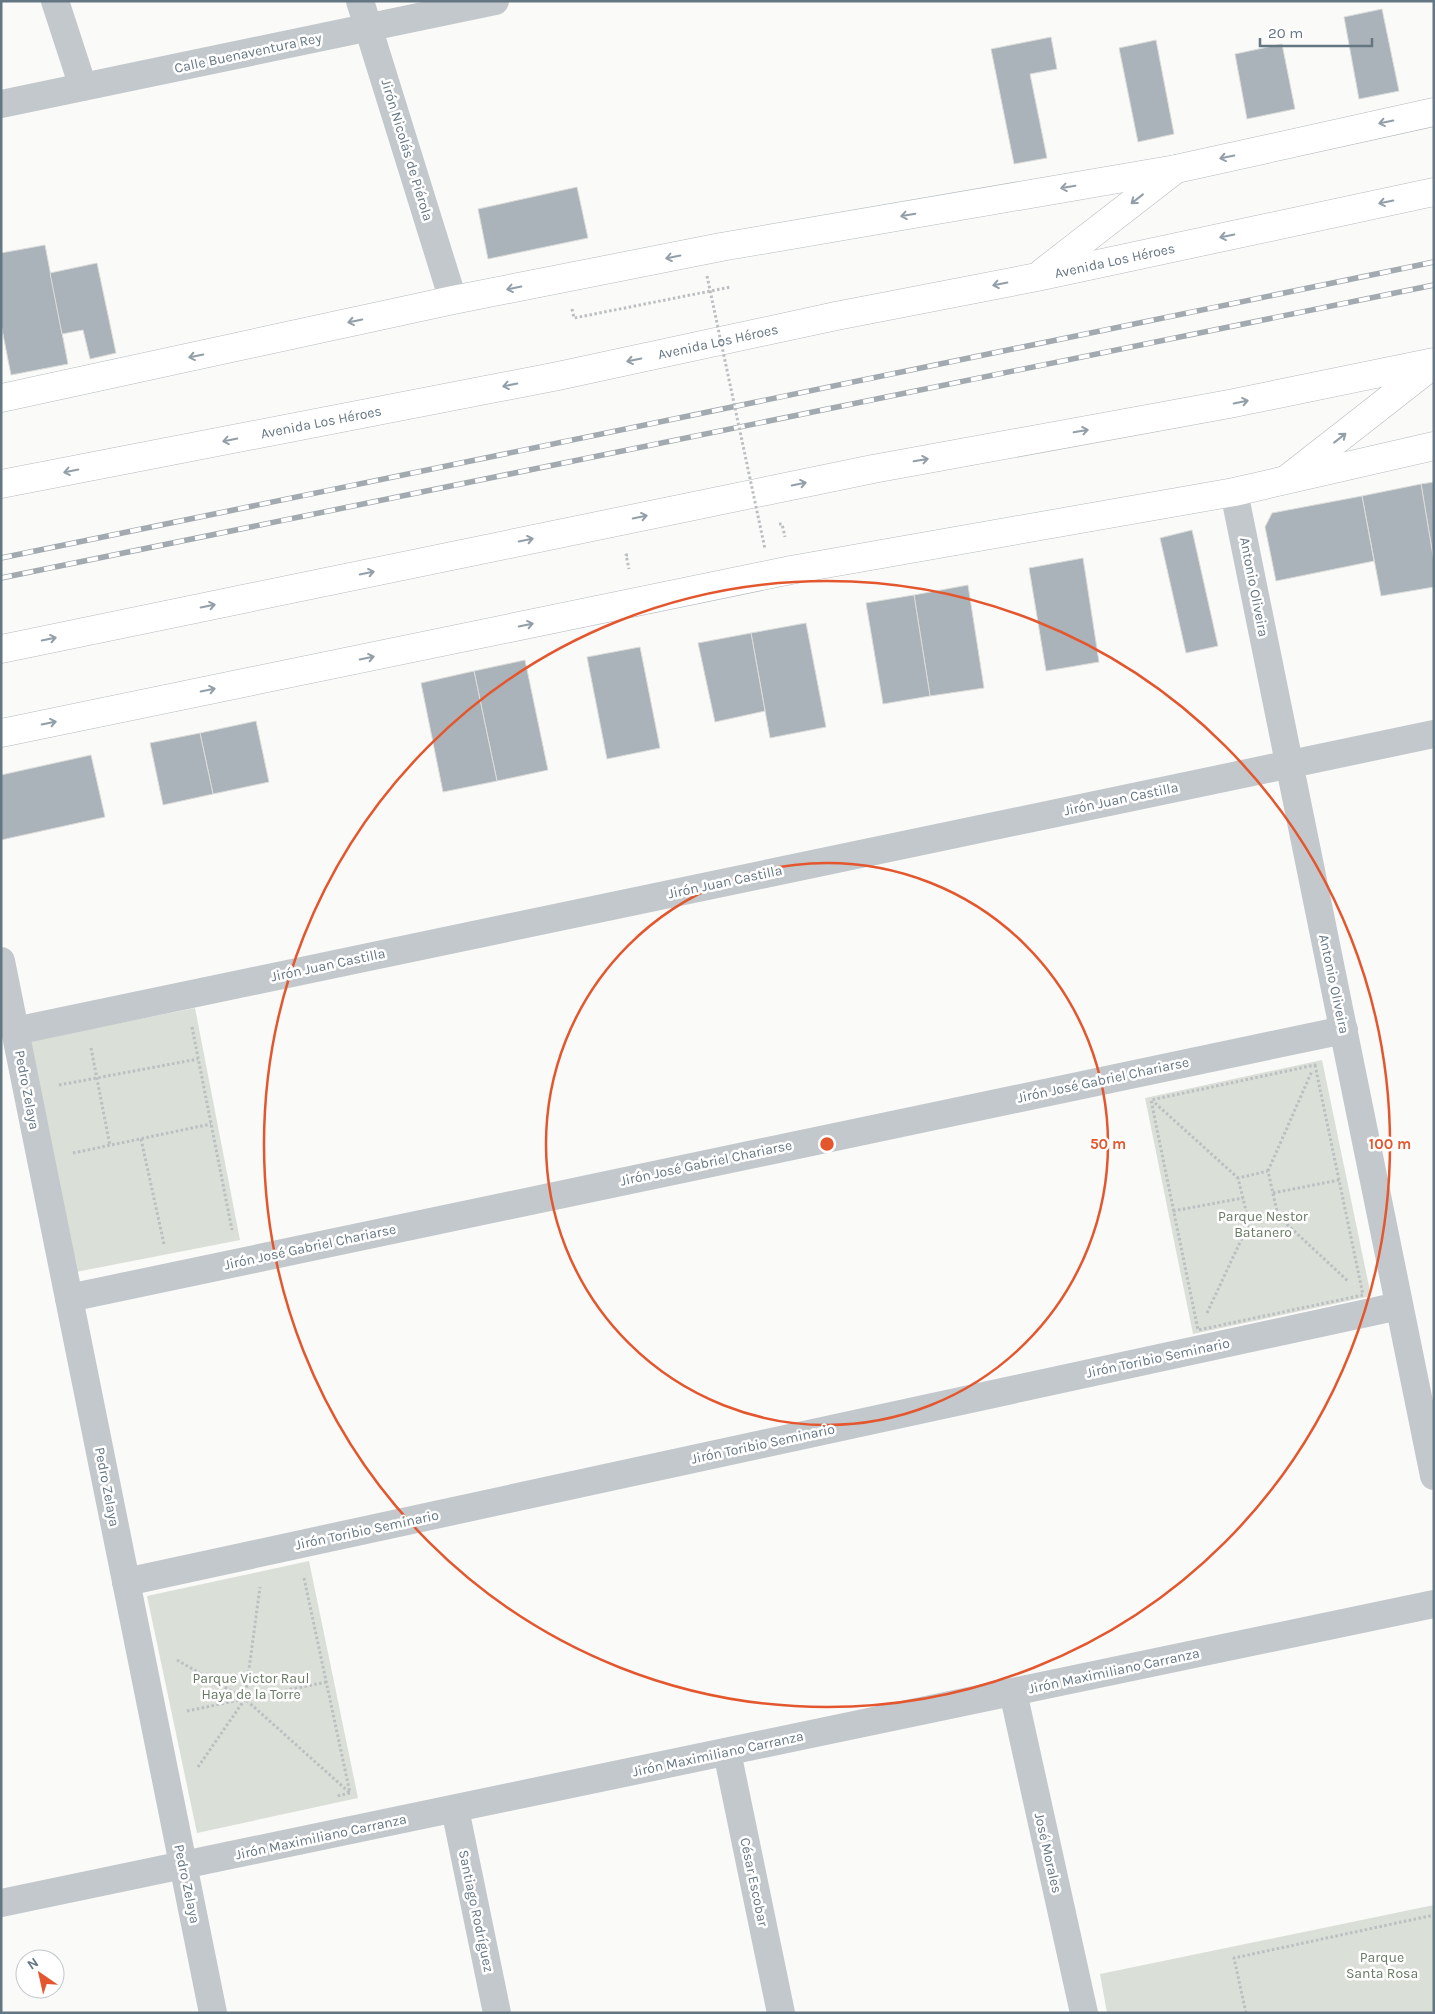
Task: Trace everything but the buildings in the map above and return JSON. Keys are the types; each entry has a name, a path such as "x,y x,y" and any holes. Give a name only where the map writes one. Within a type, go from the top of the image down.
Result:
{"main road":[{"path":"1,398 453,300 721,247 1176,169 1434,112"},
{"path":"1037,277 1176,169"},
{"name":"Avenida Los Héroes","path":"1,484 548,378 836,316 1037,277 1434,192"},
{"path":"1288,479 1434,363"},
{"path":"1,649 873,469 1219,406 1434,363"},
{"path":"1,733 791,570 1234,492 1434,446"}],"street":[{"path":"55,1 83,87"},
{"name":"Jirón Nicolás de Piérola","path":"360,1 453,300"},
{"name":"Calle Buenaventura Rey","path":"1,104 494,1"},
{"name":"Antonio Oliveira","path":"1234,492 1434,1476"},
{"name":"Jirón Juan Castilla","path":"15,1031 1434,734"},
{"name":"Pedro Zelaya","path":"1,961 213,2013"},
{"name":"Jirón José Gabriel Chariarse","path":"69,1298 1344,1030"},
{"name":"Jirón Toribio Seminario","path":"126,1582 1200,1339 1399,1306"},
{"name":"Jirón Maximiliano Carranza","path":"1,1903 1434,1604"},
{"name":"José Morales","path":"1012,1692 1084,2013"},
{"name":"César Escobar","path":"727,1752 780,2013"},
{"name":"Santiago Rodríguez","path":"455,1809 497,2013"}],"path":[{"path":"707,276 765,549 756,551"},
{"path":"772,526 782,524 786,540"},
{"path":"753,530 763,528"},
{"path":"631,577 626,555 636,553"},
{"path":"191,1022 233,1238"},
{"path":"1344,1030 1315,1065 1268,1171 1278,1216 1363,1295"},
{"path":"90,1042 110,1146"},
{"path":"59,1085 198,1059"},
{"path":"1151,1100 1315,1065"},
{"path":"1315,1065 1363,1295"},
{"path":"1151,1100 1238,1178 1249,1223 1200,1339"},
{"path":"1151,1100 1200,1339"},
{"path":"72,1154 211,1124"},
{"path":"141,1140 166,1252"},
{"path":"1238,1178 1268,1171"},
{"path":"1273,1193 1339,1180"},
{"path":"1174,1211 1243,1198"},
{"path":"1249,1223 1278,1216"},
{"path":"1200,1339 1363,1295"},
{"path":"304,1577 350,1793"},
{"path":"196,1770 245,1699 260,1586"},
{"path":"172,1657 245,1699 350,1793"},
{"path":"185,1712 326,1682"},
{"path":"331,1797 350,1793"},
{"path":"1246,2013 1234,1958 1434,1915"}],"green space":[{"path":"195,1008 240,1240 76,1272 31,1041"},
{"name":"Parque Nestor Batanero","path":"1322,1060 1371,1296 1193,1334 1145,1098"},
{"name":"Parque Victor Raul Haya de la Torre","path":"309,1561 358,1798 197,1833 147,1596"},
{"name":"Parque Santa Rosa","path":"1434,1905 1434,2013 1107,2013 1100,1974"}],"railway":[{"path":"1,558 1434,262"},
{"path":"1,578 1434,285"}]}
